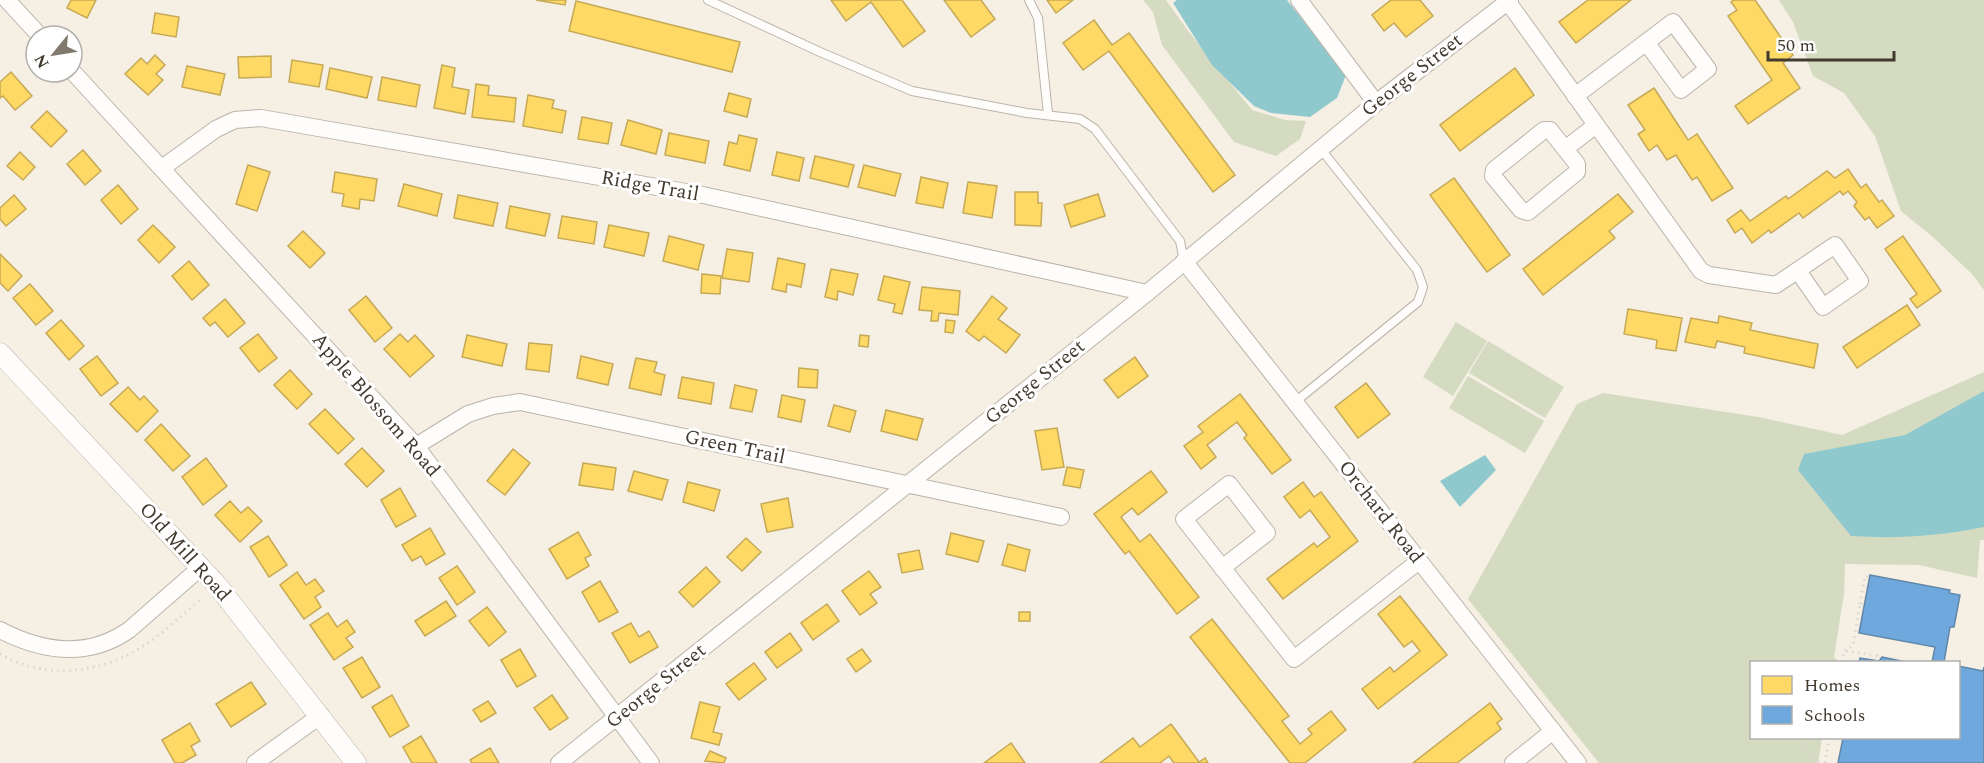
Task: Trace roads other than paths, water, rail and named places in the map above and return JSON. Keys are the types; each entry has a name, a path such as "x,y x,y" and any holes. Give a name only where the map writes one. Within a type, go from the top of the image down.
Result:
{"street":[{"path":"7,0 29,24"},
{"path":"1299,0 1376,103"},
{"path":"1509,1 1701,271 1709,275 1776,285 1798,270"},
{"name":"George Street","path":"559,763 1147,292 1376,103 1509,1"},
{"path":"1575,96 1646,42"},
{"name":"Apple Blossom Road","path":"84,84 416,446 651,763"},
{"name":"Ridge Trail","path":"162,168 216,129 235,120 261,118 703,195 1147,292"},
{"path":"1565,149 1596,125"},
{"path":"1544,130 1550,130 1565,149 1577,164 1577,172 1528,212 1521,210 1493,176 1494,170 1544,130"},
{"name":"Orchard Road","path":"1184,261 1578,763"},
{"name":"Old Mill Road","path":"0,353 218,585 356,763"},
{"name":"Green Trail","path":"416,446 468,414 493,406 520,402 1061,517"},
{"path":"1222,568 1267,533 1229,484 1184,519 1222,568 1294,659 1419,561"},
{"path":"0,630 33,645 55,649 76,650 101,645 129,630 200,568"},
{"path":"255,763 321,715"},
{"path":"1513,763 1553,731"}],"lane":[{"path":"708,0 820,52 912,91 1027,113 1080,119 1095,129 1180,241 1184,261"},
{"path":"1029,0 1038,18 1048,114"},
{"path":"1295,402 1418,302 1423,287 1418,270 1320,148"}],"water":[{"path":"1177,0 1287,0 1346,75 1337,98 1310,117 1271,113 1254,106 1212,65 1173,3"},
{"path":"1984,391 1984,527 1918,536 1851,536 1798,470 1804,454 1905,435"},
{"path":"1485,455 1496,470 1460,507 1440,481"}]}
